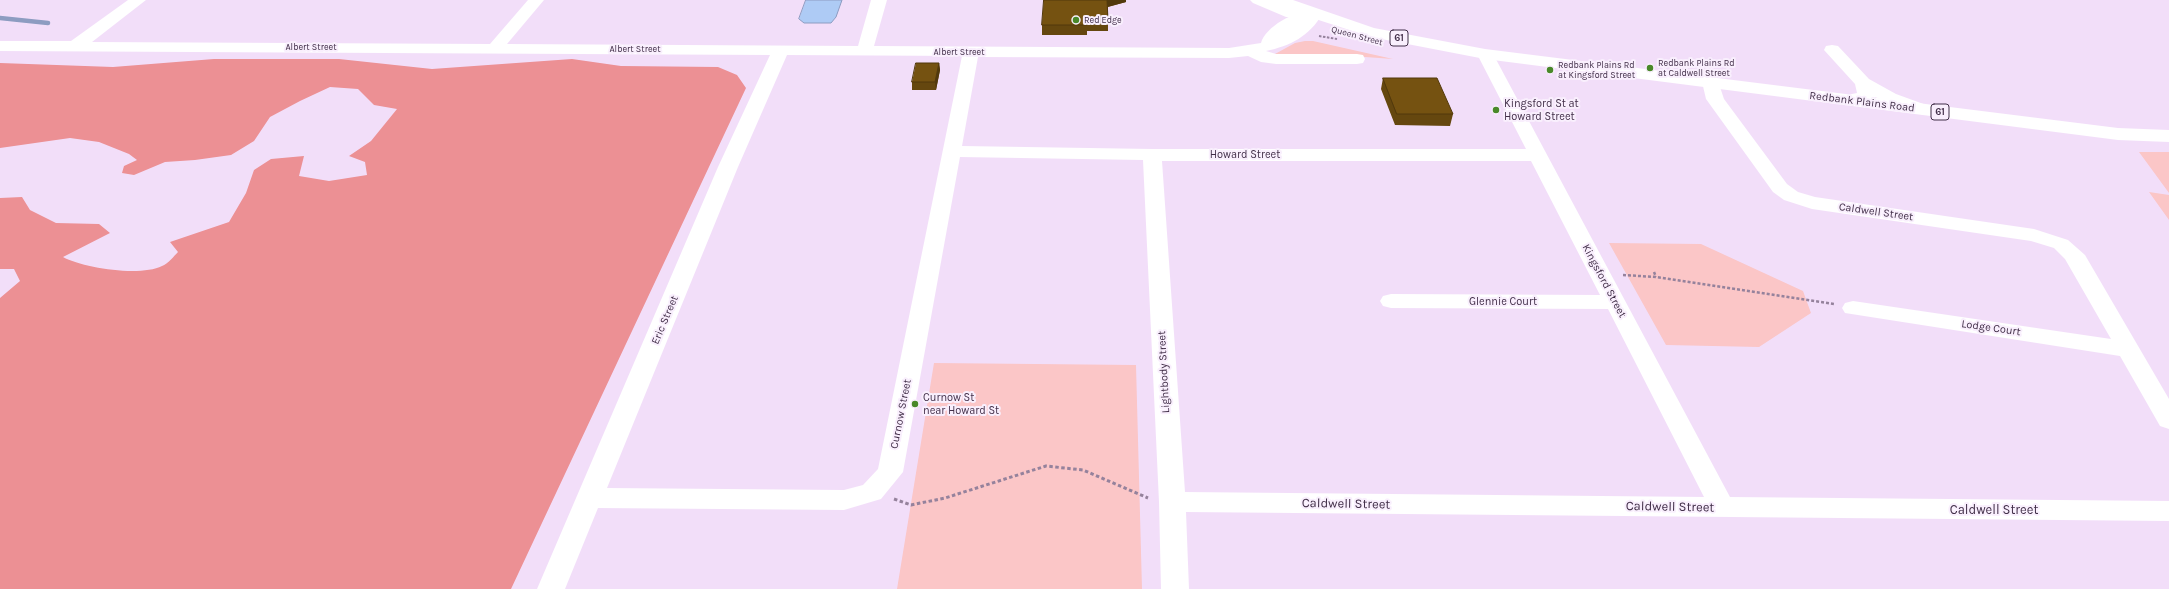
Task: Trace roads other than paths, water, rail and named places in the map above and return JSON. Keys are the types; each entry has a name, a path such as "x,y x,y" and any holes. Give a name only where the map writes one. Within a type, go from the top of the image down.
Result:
{"street":[{"path":"77,45 138,0"},
{"path":"495,48 536,0"},
{"path":"864,52 879,0"},
{"name":"Queen Street","path":"1258,0 1308,18 1342,33 1392,45 1452,55 1485,54 1603,69"},
{"name":"Queen Street","path":"1279,0 1308,18"},
{"name":"Albert Street","path":"0,46 77,45 751,49 780,52 1229,53 1252,51 1269,44 1283,42 1308,18"},
{"path":"1832,50 1863,83 1890,98 1923,110"},
{"path":"1252,51 1267,58 1276,59 1357,59"},
{"name":"Eric Street","path":"551,589 728,168 780,52"},
{"name":"Curnow Street","path":"590,498 844,500 872,492 890,472 971,52"},
{"name":"Kingsford Street","path":"1485,54 1723,508"},
{"name":"Redbank Plains Road","path":"1603,69 2118,134 2169,136"},
{"name":"Caldwell Street","path":"1711,82 1715,99 1780,188 1791,196 1812,203 2034,235 2061,244 2074,255 2169,420"},
{"path":"1848,100 1867,96 1863,83"},
{"name":"Howard Street","path":"952,151 1152,155 1537,155"},
{"name":"Lightbody Street","path":"1152,155 1172,506 1175,589"},
{"name":"Glennie Court","path":"1391,301 1615,302"},
{"name":"Lodge Court","path":"1853,308 2128,349"},
{"name":"Caldwell Street","path":"1172,506 2169,511"}],"water":[{"path":"806,0 842,0 836,17 831,23 804,23 799,19"}],"waterway":[{"path":"0,18 48,23"}],"place":[{"name":"Red Edge","path":"1076,20"},
{"name":"Redbank Plains Rd at Caldwell Street","path":"1650,68"},
{"name":"Redbank Plains Rd at Kingsford Street","path":"1550,70"},
{"name":"Kingsford St at Howard Street","path":"1496,110"},
{"name":"Curnow St near Howard St","path":"915,404"}]}
